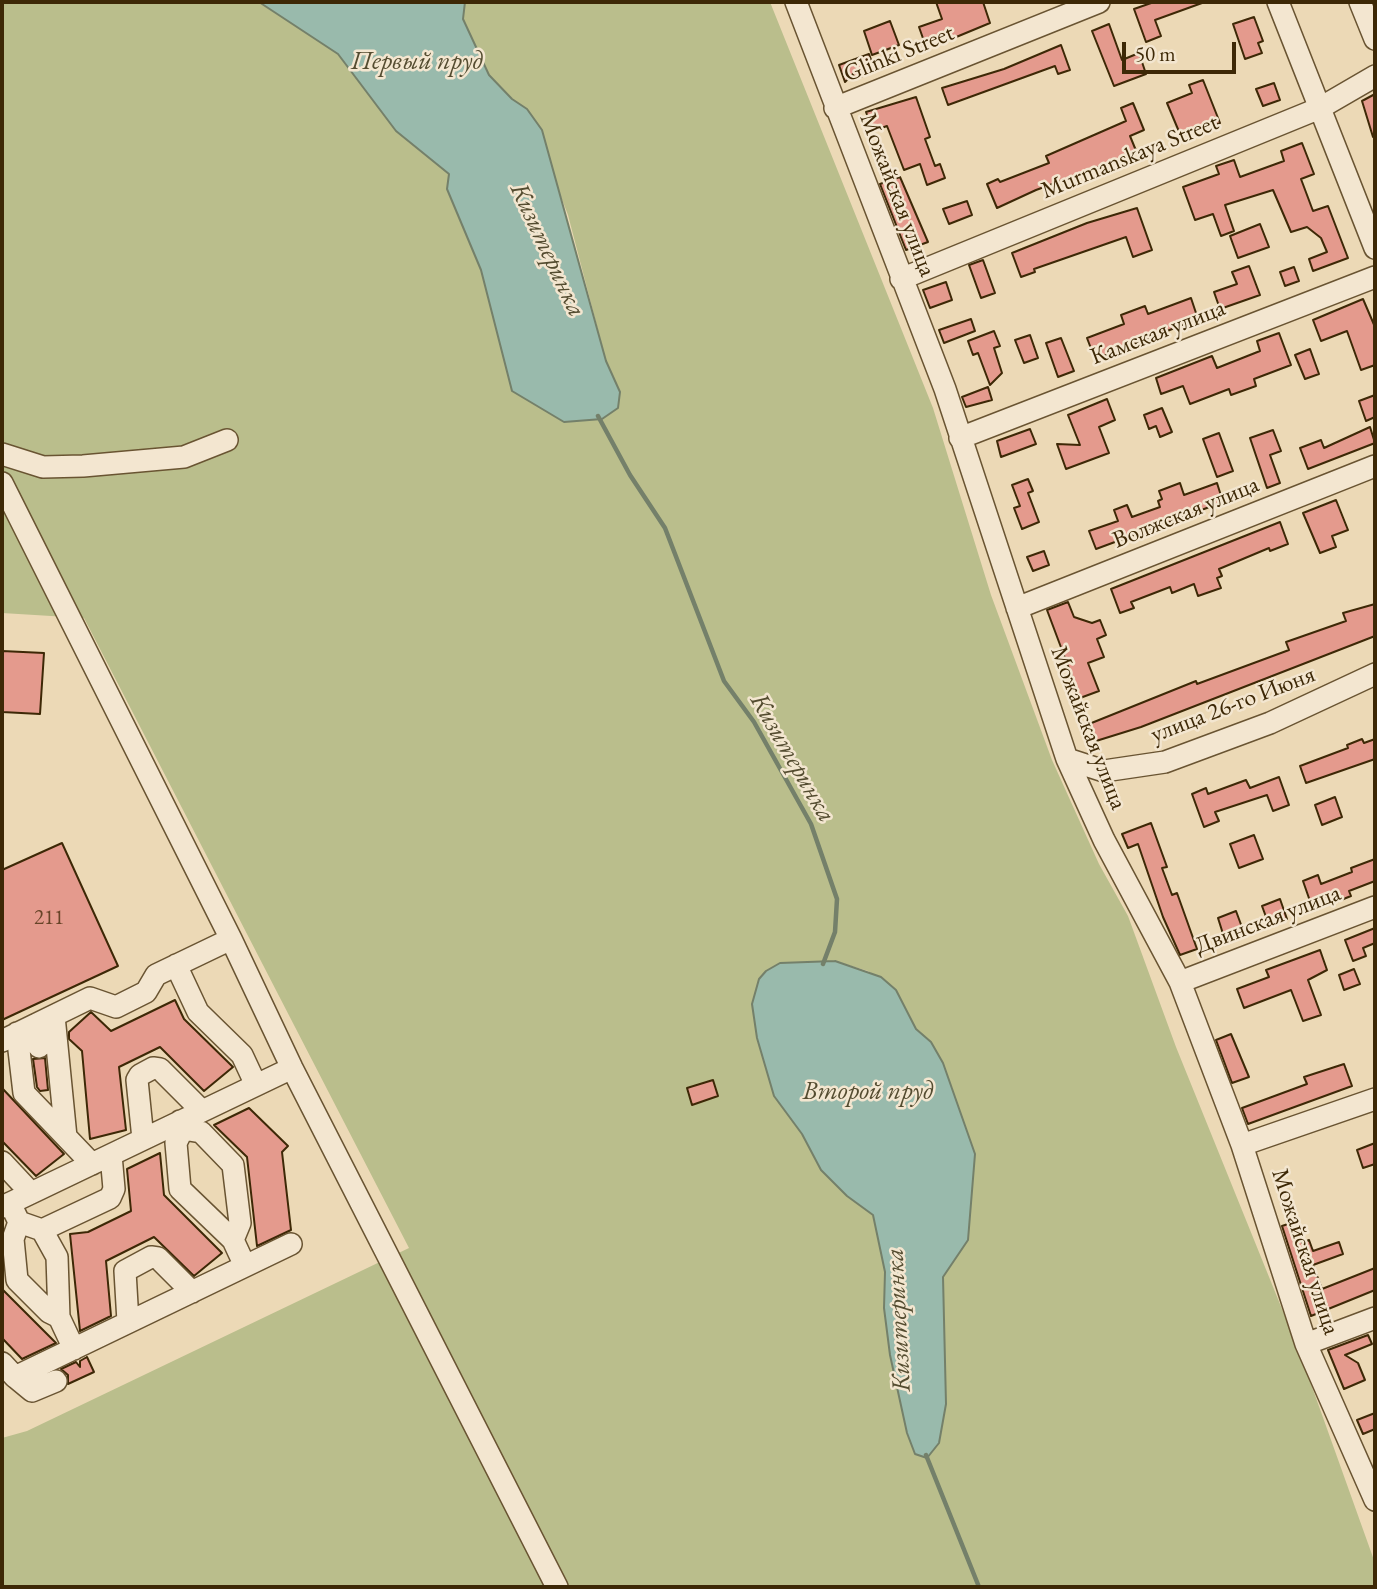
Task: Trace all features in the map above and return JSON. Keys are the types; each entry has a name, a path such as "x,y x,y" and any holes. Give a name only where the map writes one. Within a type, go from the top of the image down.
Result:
{"street":[{"name":"Можайская улица","path":"796,2 945,389 1067,758 1104,840 1180,982 1242,1144 1306,1345 1375,1500"},
{"name":"Glinki Street","path":"835,108 1099,2"},
{"path":"1278,2 1375,248"},
{"path":"1360,2 1375,39"},
{"name":"Murmanskaya Street","path":"901,279 1320,108 1375,76"},
{"name":"Камская улица","path":"960,438 1375,277"},
{"path":"2,454 43,467 83,466 176,459 228,439"},
{"name":"Волжская улица","path":"1017,608 1375,466"},
{"path":"2,483 231,939 292,1068 557,1587"},
{"name":"улица 26-го Июня","path":"1067,758 1104,771 1165,762 1270,723 1375,674"},
{"name":"Двинская улица","path":"1180,982 1375,907"},
{"path":"27,1028 94,998 116,1007 146,992 156,975 231,939"},
{"path":"176,965 198,1012 242,1055 256,1085"},
{"path":"27,1028 39,1047"},
{"path":"27,1028 66,1137"},
{"path":"27,1028 24,1093 66,1137 102,1159 113,1194 42,1230"},
{"path":"142,1139 137,1080 140,1075 153,1068 160,1069 202,1111"},
{"path":"10,1211 32,1193 142,1139 182,1125 202,1111 292,1068"},
{"path":"1242,1144 1375,1099"},
{"path":"182,1125 176,1143 180,1189 233,1240 245,1266"},
{"path":"182,1125 201,1132 233,1165 240,1223 233,1240"},
{"path":"2,1162 32,1193"},
{"path":"10,1211 42,1230 57,1257 59,1317 74,1349"},
{"path":"10,1211 17,1280 49,1312 59,1317"},
{"path":"8,1370 74,1349 291,1244"},
{"path":"128,1322 125,1271 151,1257 158,1258 192,1292"},
{"path":"1306,1345 1375,1318"},
{"path":"8,1370 32,1391 56,1381"}],"green space":[{"path":"2,2 259,2 300,27 338,54 396,131 450,174 447,190 481,270 620,392 606,361 568,215 527,109 512,99 489,75 463,19 465,2 770,2 933,408 991,595 1052,760 1099,864 1128,916 1176,1047 1301,1356 1375,1563 1375,1587 2,1587 2,1438 27,1431 409,1248 84,618 2,613","holes":["835,961 868,971 896,990 916,1029 931,1042 952,1087 972,1187 968,1240 943,1276 946,1404 939,1443 915,1454 907,1433 890,1355 884,1308 885,1272 873,1215 847,1196 821,1170 802,1134 774,1096 767,1069 759,979 766,971 780,963"]}],"water":[{"name":"Первый пруд","path":"259,2 465,2 463,19 489,75 512,99 527,109 542,130 606,361 620,392 618,408 602,419 564,422 512,391 481,270 447,189 449,174 396,131 338,54"},
{"name":"Второй пруд","path":"835,961 881,977 896,990 916,1029 931,1042 943,1063 975,1154 968,1240 943,1277 946,1404 939,1443 927,1458 915,1454 907,1433 890,1355 884,1308 885,1272 873,1215 847,1196 821,1170 802,1134 774,1096 757,1038 752,1004 759,979 766,971 780,963"}],"building":[{"path":"936,2 983,2 990,23 949,40 948,36 925,44 919,27 942,19"},
{"path":"1154,2 1202,3 1155,20 1161,36 1146,42 1134,9"},
{"path":"1254,17 1263,41 1258,43 1262,53 1245,59 1233,24"},
{"path":"890,21 899,45 872,55 864,31"},
{"path":"1109,24 1122,60 1139,53 1146,74 1114,86 1092,31"},
{"path":"1061,45 1070,70 1058,74 1055,66 948,105 942,88 1004,69"},
{"path":"869,54 875,71 855,79 853,74 845,82 839,65"},
{"path":"1203,80 1220,123 1202,129 1201,125 1180,134 1167,103 1192,93 1189,85"},
{"path":"1274,83 1280,100 1263,106 1256,89"},
{"path":"1375,94 1375,137 1373,137 1362,101"},
{"path":"916,97 930,137 925,139 935,166 940,164 945,178 927,185 920,164 904,170 887,126 873,131 866,112"},
{"path":"1133,103 1144,130 1130,136 1137,153 1036,190 997,208 987,184 998,179 1000,182 1049,163 1046,156 1126,121 1121,108"},
{"path":"1302,143 1314,174 1301,179 1313,211 1328,206 1348,258 1313,271 1309,259 1327,252 1321,238 1307,227 1291,232 1273,190 1225,205 1234,231 1221,236 1213,214 1195,220 1183,187 1219,174 1216,166 1234,160 1240,177 1284,161 1281,151"},
{"path":"900,177 928,242 906,250 880,184"},
{"path":"967,201 972,215 949,224 943,209"},
{"path":"1137,208 1152,250 1133,257 1126,237 1034,269 1035,272 1021,277 1012,253 1087,223"},
{"path":"1260,224 1269,247 1238,258 1230,236"},
{"path":"983,260 995,293 981,298 969,265"},
{"path":"1249,266 1260,295 1220,309 1214,292 1237,284 1232,272"},
{"path":"1294,267 1299,281 1285,286 1280,272"},
{"path":"946,282 952,300 930,308 923,290"},
{"path":"1191,298 1198,319 1095,359 1087,338 1124,324 1121,315 1145,306 1148,314"},
{"path":"1363,299 1375,327 1375,365 1361,370 1347,331 1321,341 1313,320"},
{"path":"971,319 975,331 944,343 939,330"},
{"path":"994,331 1000,346 994,348 1002,373 990,385 978,353 973,355 968,341"},
{"path":"1279,333 1291,365 1254,379 1256,386 1231,395 1229,389 1190,404 1183,386 1161,394 1156,378 1212,356 1217,368 1260,351 1257,341"},
{"path":"1030,335 1038,358 1024,363 1015,340"},
{"path":"1061,338 1074,371 1058,377 1046,343"},
{"path":"1310,349 1319,374 1305,379 1295,355"},
{"path":"988,387 992,400 966,407 962,397"},
{"path":"1375,395 1375,417 1366,421 1359,401"},
{"path":"1107,399 1115,420 1099,427 1109,453 1066,469 1057,444 1080,445 1068,415"},
{"path":"1162,408 1172,432 1160,437 1156,426 1149,429 1144,415"},
{"path":"1370,427 1375,443 1308,469 1300,448 1321,440 1324,448"},
{"path":"1030,429 1036,444 1001,457 997,441"},
{"path":"1273,430 1281,451 1270,455 1280,483 1267,488 1250,438"},
{"path":"1219,433 1233,471 1217,477 1203,439"},
{"path":"1028,479 1033,491 1028,493 1039,522 1022,529 1014,508 1020,506 1012,485"},
{"path":"1180,483 1184,495 1217,483 1223,502 1096,549 1089,531 1118,521 1114,510 1127,505 1132,517 1160,507 1158,501 1162,499 1159,491"},
{"path":"1336,500 1348,530 1332,536 1336,547 1320,553 1303,513"},
{"path":"1280,522 1288,544 1270,551 1269,548 1219,569 1222,576 1217,578 1221,588 1198,596 1194,584 1172,593 1170,587 1131,602 1134,608 1120,613 1111,589"},
{"path":"1044,551 1049,565 1033,571 1027,557"},
{"path":"1068,602 1074,617 1092,623 1100,620 1106,635 1097,639 1104,657 1088,663 1099,691 1080,698 1047,610"},
{"path":"1375,604 1375,636 1141,727 1096,741 1089,724 1196,681 1197,684 1289,650 1286,642 1346,621 1343,613"},
{"path":"2,651 44,653 40,714 2,712"},
{"path":"1362,739 1364,743 1375,739 1375,759 1306,783 1300,766 1348,748 1347,745"},
{"path":"1279,777 1289,805 1273,811 1267,795 1215,812 1219,821 1204,827 1192,794 1206,788 1208,794 1246,780 1250,788"},
{"path":"1335,797 1342,817 1322,825 1315,805"},
{"path":"1151,823 1167,867 1162,868 1172,895 1177,893 1197,949 1180,955 1163,917 1138,844 1128,848 1122,834"},
{"path":"1254,835 1263,859 1239,868 1230,844"},
{"path":"62,843 118,966 2,1020 2,870"},
{"path":"1375,859 1375,881 1349,891 1351,896 1336,902 1334,895 1311,904 1303,881 1318,875 1321,884 1352,872 1351,868"},
{"path":"1280,899 1287,919 1269,925 1262,906"},
{"path":"1236,911 1243,930 1224,937 1218,918"},
{"path":"1375,928 1375,943 1363,948 1366,956 1353,961 1345,940"},
{"path":"1320,950 1327,970 1308,980 1321,1015 1303,1021 1291,990 1244,1008 1237,989 1269,977 1266,970"},
{"path":"1354,969 1360,984 1344,990 1339,975"},
{"path":"175,1000 184,1019 233,1067 204,1091 160,1047 119,1067 126,1130 90,1139 82,1051 69,1039 69,1032 91,1012 111,1031"},
{"path":"1231,1034 1249,1077 1232,1083 1216,1040"},
{"path":"45,1058 48,1090 40,1091 33,1059"},
{"path":"1344,1064 1352,1086 1248,1124 1242,1108 1307,1084 1304,1077"},
{"path":"713,1080 718,1096 692,1105 687,1088"},
{"path":"2,1088 64,1154 36,1176 2,1141"},
{"path":"249,1108 288,1146 282,1152 291,1230 257,1246 247,1157 214,1125"},
{"path":"1375,1143 1375,1164 1363,1168 1357,1150"},
{"path":"160,1153 164,1195 222,1253 194,1276 154,1237 106,1261 111,1316 80,1331 70,1234 88,1232 131,1211 127,1169"},
{"path":"1294,1222 1302,1243 1309,1240 1313,1251 1339,1242 1343,1254 1313,1265 1322,1289 1375,1268 1375,1290 1311,1316 1282,1226"},
{"path":"2,1289 56,1343 22,1359 2,1338"},
{"path":"1368,1335 1372,1344 1345,1355 1358,1363 1365,1380 1344,1389 1328,1350"},
{"path":"87,1357 94,1372 68,1384 68,1375 61,1369 76,1362 80,1367 80,1361"},
{"path":"1375,1413 1375,1429 1363,1434 1357,1420"}],"waterway":[{"name":"Кизитеринка","path":"598,416 630,475 665,528 724,681 754,722 811,824 837,899 835,932 823,964"},
{"name":"Кизитеринка","path":"926,1455 979,1587"}]}
